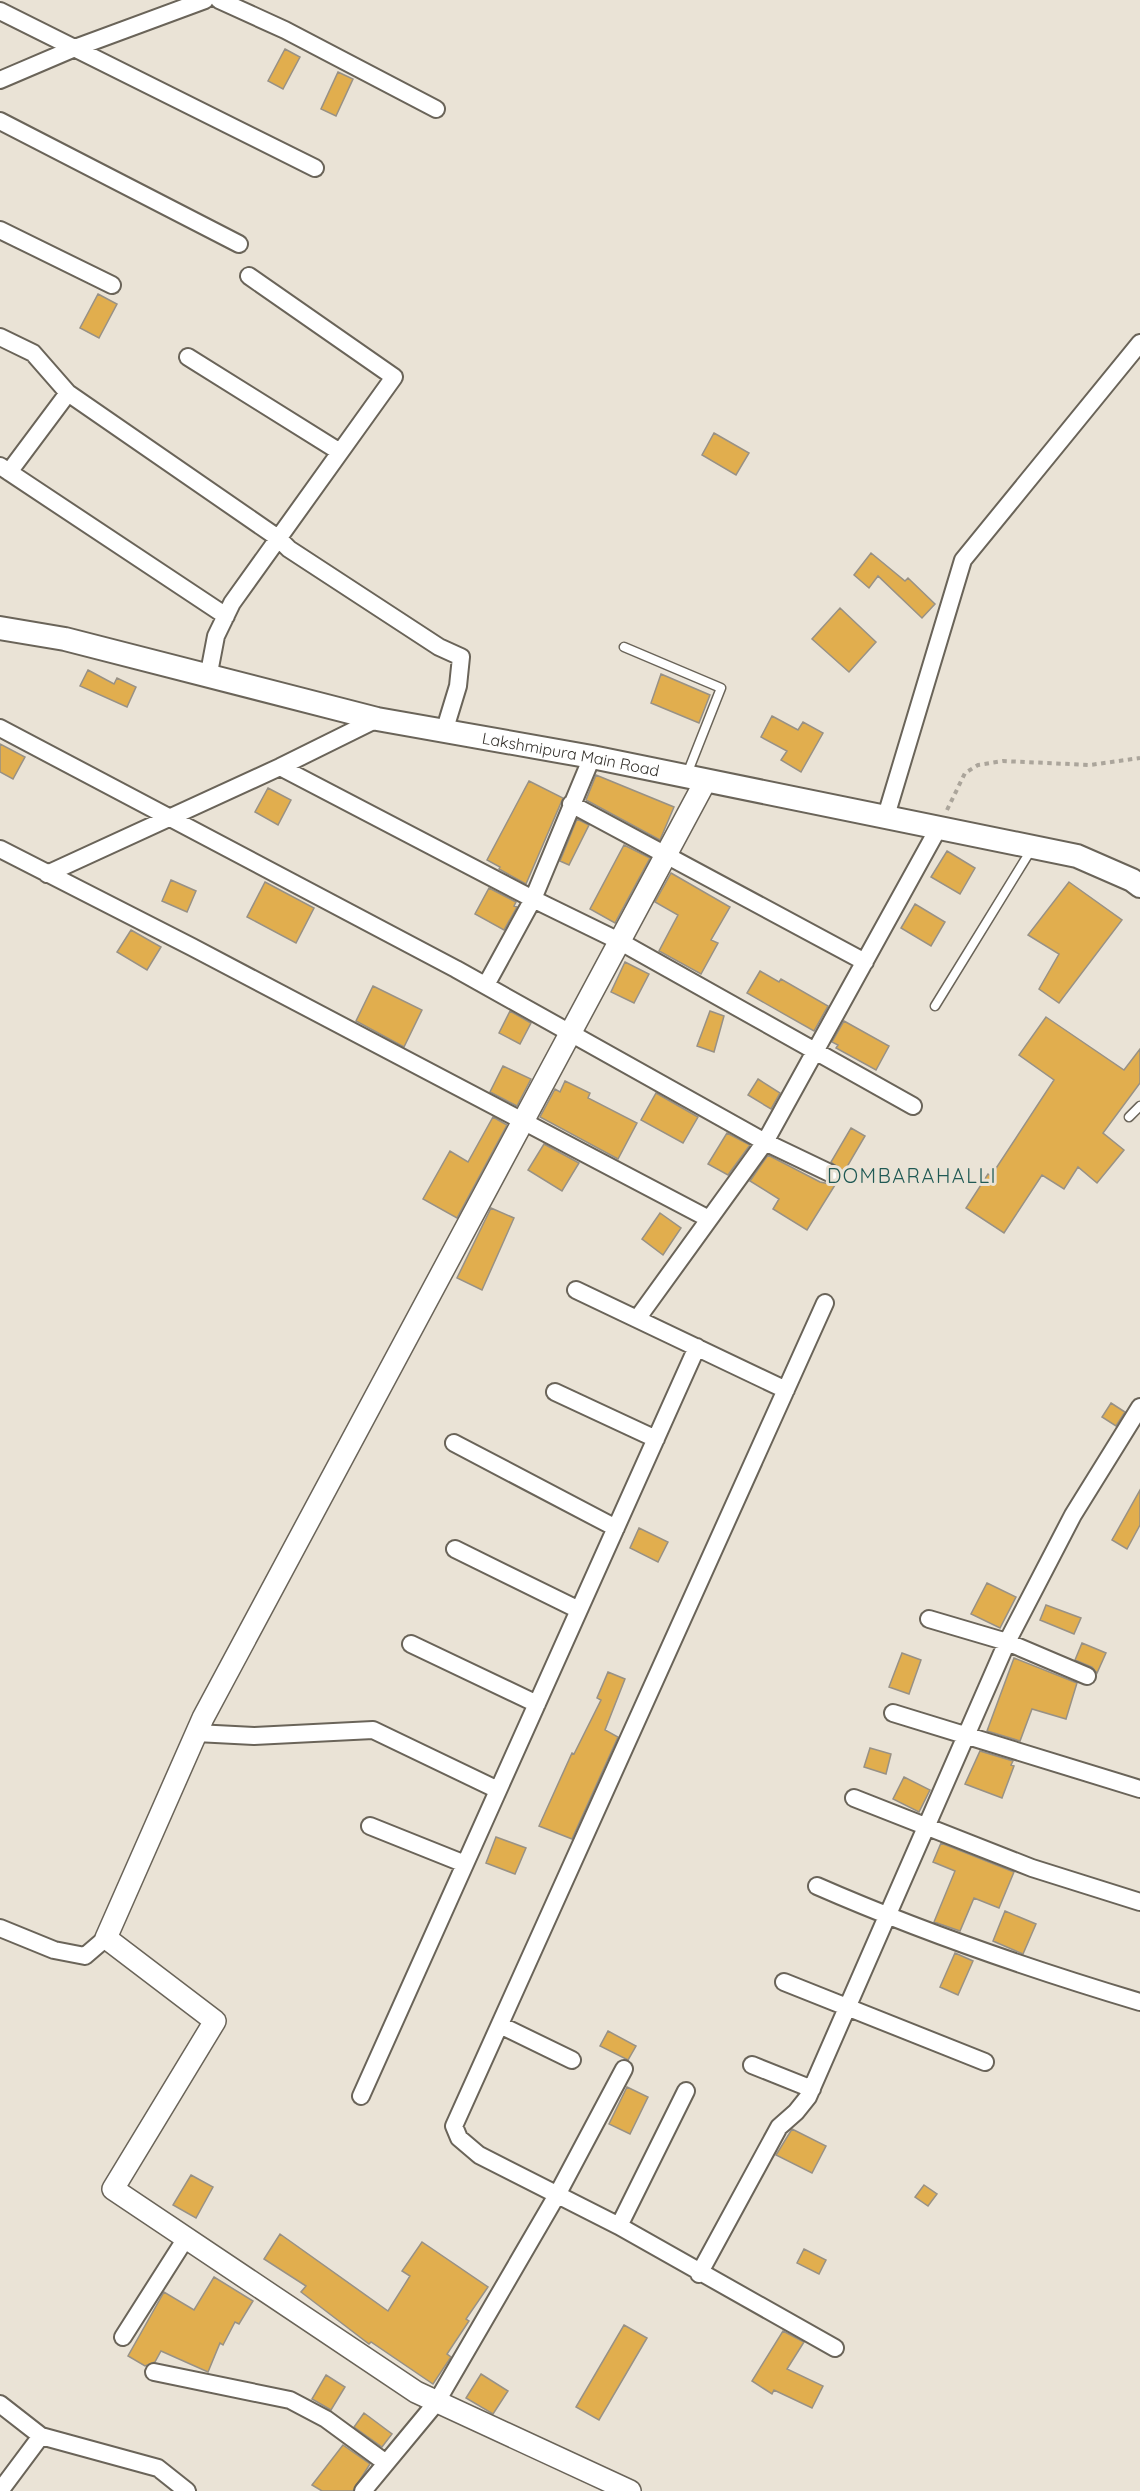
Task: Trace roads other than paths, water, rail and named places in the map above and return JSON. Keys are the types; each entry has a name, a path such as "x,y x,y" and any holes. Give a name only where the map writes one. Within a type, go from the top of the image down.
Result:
{"main road":[{"name":"Lakshmipura Main Road","path":"0,628 65,639 208,678 376,719 592,757 695,780 886,816 1077,856 1132,880 1140,886"}],"street":[{"path":"0,80 75,48 205,0"},
{"path":"219,0 285,30 436,109"},
{"path":"0,11 315,168"},
{"path":"0,121 239,244"},
{"path":"0,230 112,285"},
{"path":"208,678 216,636 226,616 278,538 394,377 249,276"},
{"path":"0,337 33,353 68,393 278,538 289,549 439,647 461,657 458,686 444,732"},
{"path":"886,816 963,561 1140,343"},
{"path":"188,357 340,452"},
{"path":"68,393 4,469 226,616"},
{"path":"47,874 280,767 376,719"},
{"path":"0,728 486,985 765,1142 834,1175"},
{"path":"486,985 533,899 592,757"},
{"path":"280,767 533,899 619,941 913,1106"},
{"path":"0,1928 54,1950 85,1956 106,1938 196,1733 665,854 695,780"},
{"path":"572,804 865,962"},
{"path":"637,1319 765,1142 939,827"},
{"path":"0,849 709,1219"},
{"path":"576,1290 786,1390"},
{"path":"825,1303 454,2126 459,2139 479,2155 619,2226 699,2274 834,2348"},
{"path":"361,2096 696,1347"},
{"path":"555,1392 656,1439"},
{"path":"699,2274 779,2127 796,2112 812,2089 1007,1642 1073,1515 1140,1407"},
{"path":"454,1443 616,1528"},
{"path":"455,1549 579,1610"},
{"path":"929,1619 1007,1642 1086,1676"},
{"path":"411,1644 537,1704"},
{"path":"893,1713 1140,1789"},
{"path":"196,1733 254,1736 373,1730 498,1790"},
{"path":"854,1798 1032,1868 1140,1902"},
{"path":"370,1826 465,1864"},
{"path":"816,1886 887,1916 1021,1966 1140,2002"},
{"path":"106,1938 215,2021 113,2189 436,2403 630,2491"},
{"path":"784,1982 986,2062"},
{"path":"500,2025 572,2061"},
{"path":"752,2065 812,2089"},
{"path":"363,2491 436,2403 557,2195 624,2069"},
{"path":"619,2226 686,2091"},
{"path":"123,2337 186,2238"},
{"path":"154,2372 290,2400 326,2419 386,2463"},
{"path":"0,2404 41,2436 158,2468 187,2491"},
{"path":"0,2491 41,2436"}],"lane":[{"path":"624,647 721,688 695,780"},
{"path":"935,1006 1033,847"},
{"path":"1129,1117 1140,1106"}],"district":[{"name":"DOMBARAHALLI","path":"912,1175"}]}
